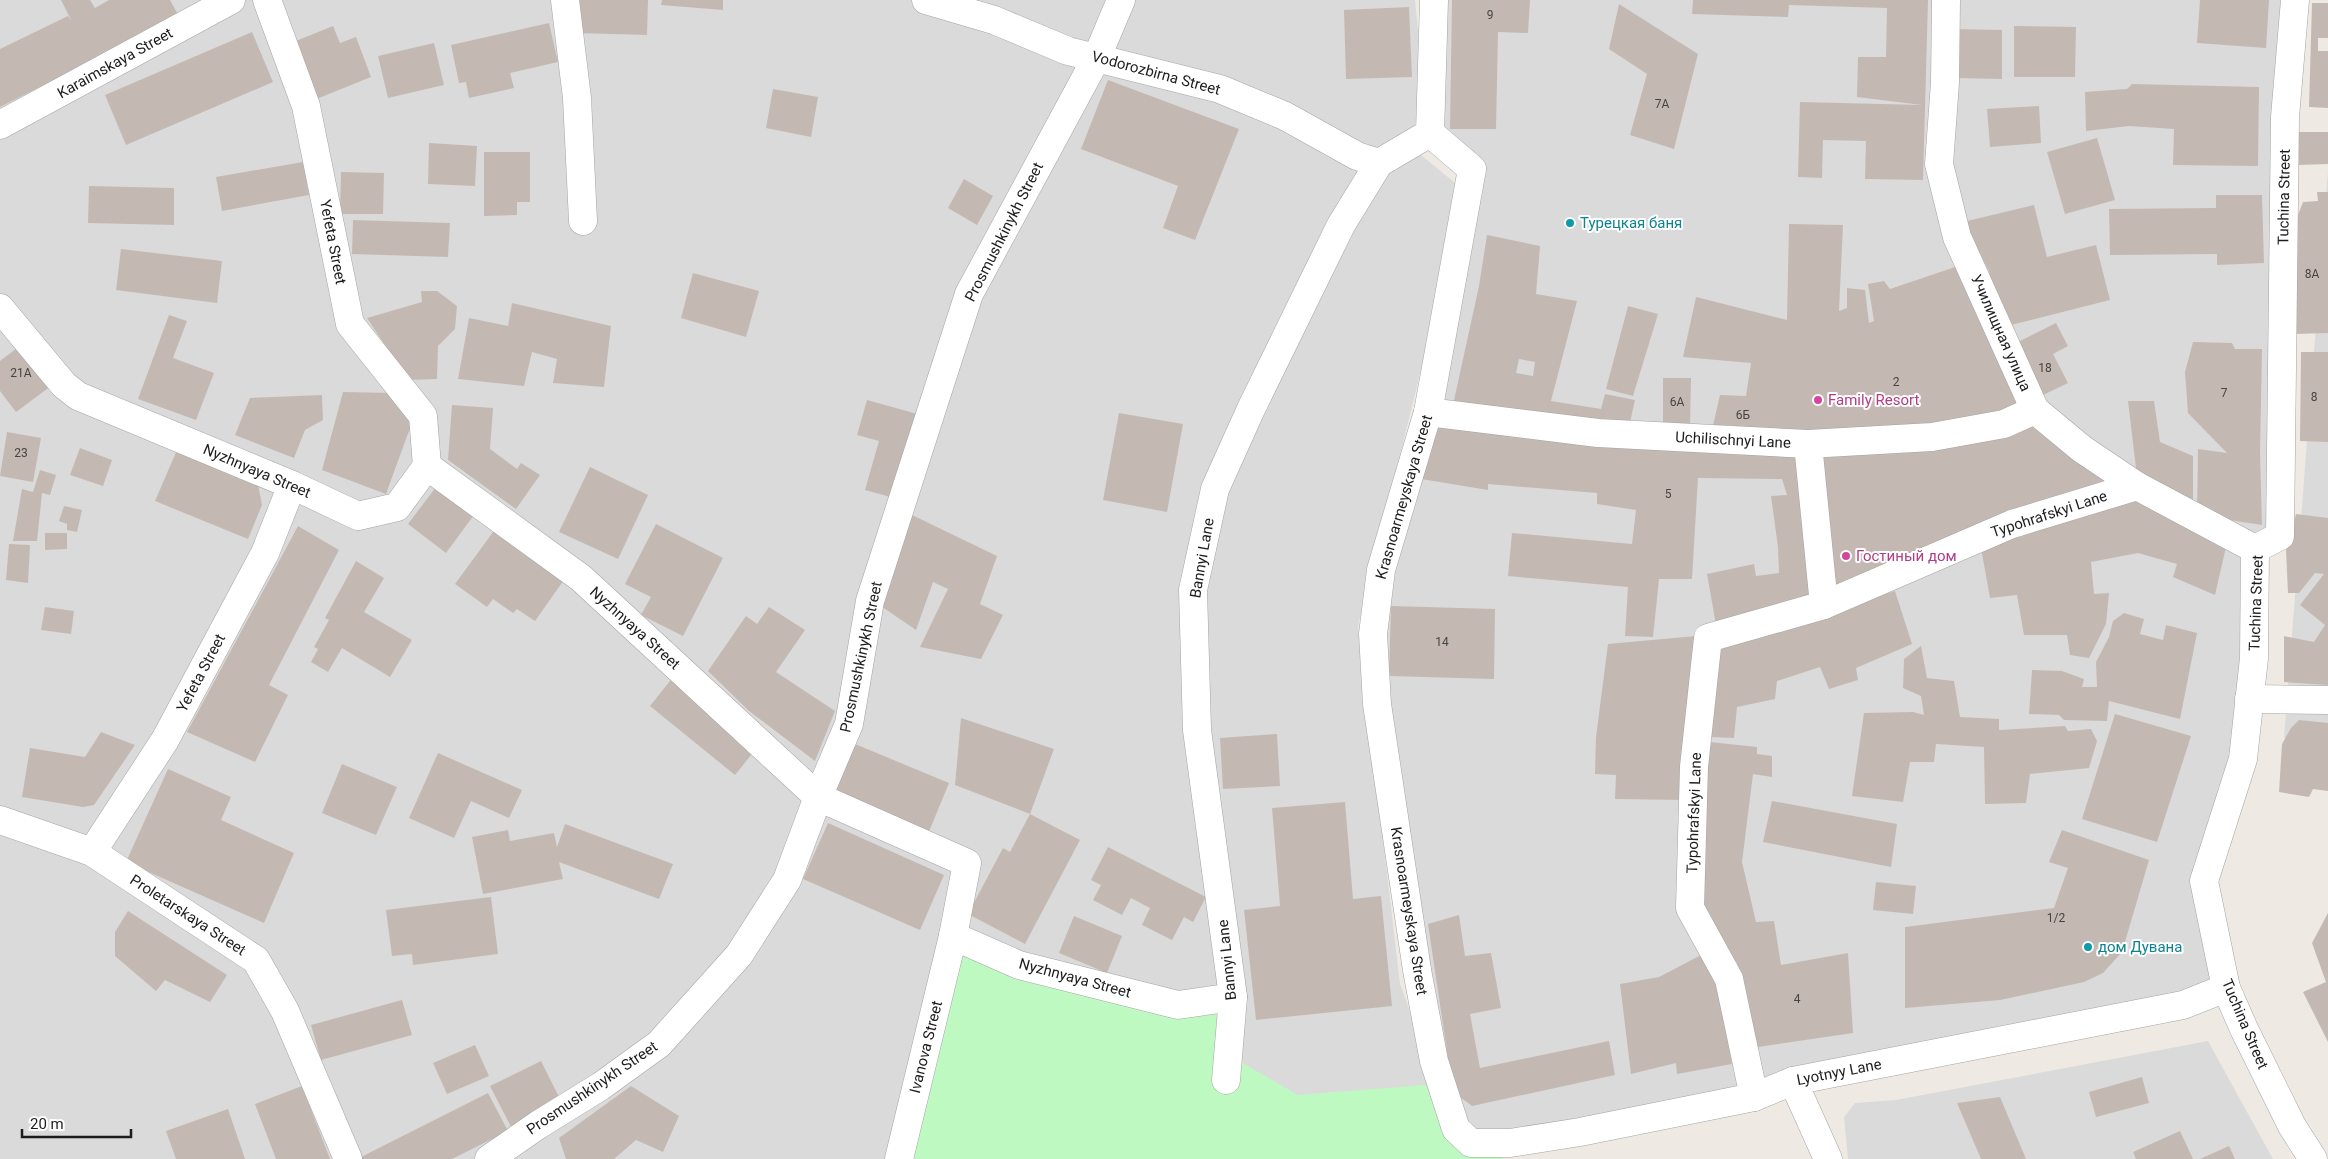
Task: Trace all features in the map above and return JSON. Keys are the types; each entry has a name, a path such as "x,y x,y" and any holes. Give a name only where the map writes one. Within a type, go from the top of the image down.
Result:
{"street":[{"name":"Karaimskaya Street","path":"0,126 200,7 230,0"},
{"name":"Yefeta Street","path":"267,0 306,106 350,324 423,416 427,466"},
{"path":"565,0 577,98 583,221"},
{"name":"Vodorozbirna Street","path":"926,0 994,20 1068,51 1220,89 1285,116 1357,156 1379,163"},
{"name":"Prosmushkinykh Street","path":"489,1159 538,1124 601,1086 659,1044 739,955 787,880 818,797 849,724 870,601 969,294 1097,57 1121,0"},
{"path":"1430,133 1434,0"},
{"name":"Училищная улица","path":"1946,0 1945,83 1940,164 1958,237 2035,410 2082,449 2137,486 2256,549"},
{"name":"Tuchina Street","path":"2295,0 2286,117 2280,536 2256,549 2254,658 2244,759 2204,881 2226,988 2292,1126 2313,1159"},
{"name":"Bannyi Lane","path":"1226,1080 1233,997 1197,730 1193,590 1215,489 1251,409 1341,225 1379,163 1430,133"},
{"name":"Krasnoarmeyskaya Street","path":"1430,133 1472,169 1428,412 1381,570 1372,634 1377,704 1417,970 1434,1061 1456,1129"},
{"name":"Nyzhnyaya Street","path":"0,308 64,385 78,396 292,485 358,516 397,507 427,466 581,578 818,797 967,863 953,936 1019,965 1178,1005 1233,997"},
{"name":"Uchilischnyi Lane","path":"1428,412 1598,433 1808,444 1932,436 2004,424 2035,410"},
{"path":"1808,444 1824,605"},
{"name":"Yefeta Street","path":"92,852 166,740 265,553 292,485"},
{"name":"Typohrafskyi Lane","path":"1754,1097 1729,979 1690,908 1694,767 1708,638 1824,605 2012,524 2137,486"},
{"path":"2249,699 2328,700"},
{"name":"Proletarskaya Street","path":"0,820 92,852 256,960 285,1011 348,1159"},
{"name":"Ivanova Street","path":"899,1159 953,936"},
{"name":"Lyotnyy Lane","path":"1456,1129 1472,1143 1510,1143 1580,1132 1754,1097 1793,1081 2183,1005 2226,988"},
{"path":"1793,1081 1828,1159"}],"shaded area":[{"path":"0,0 1415,0 1423,81 1411,147 1465,191 1358,626 1400,984 1464,1159 0,1159"},
{"path":"1443,0 2295,0 2280,536 2255,549 2249,699 2204,881 2226,988 1747,1090 1518,1134 1456,1129 1373,634 1482,171 1437,130"},
{"path":"2328,171 2328,739 2284,738"},
{"path":"2208,1041 2273,1159 1848,1159 1844,1117 1855,1103 1896,1100"}],"green space":[{"path":"955,950 1235,1008 1232,1057 1298,1095 1425,1085 1462,1147 1505,1159 905,1159"}],"building":[{"path":"61,0 90,0 95,8 109,0 170,0 177,13 92,61 0,107 0,49 68,16 72,22"},
{"path":"576,0 648,0 647,35 575,33"},
{"path":"662,0 723,0 723,10 661,5"},
{"path":"1452,0 1530,0 1528,33 1498,32 1496,129 1450,129"},
{"path":"1693,0 1928,0 1923,180 1865,179 1866,141 1823,140 1822,178 1798,177 1800,102 1922,105 1857,97 1858,57 1886,57 1887,8 1789,5 1788,17 1692,14"},
{"path":"2200,0 2269,0 2266,48 2197,43"},
{"path":"2312,3 2328,3 2328,38 2318,38 2318,51 2328,51 2328,108 2309,107"},
{"path":"1619,4 1698,54 1674,149 1630,135 1647,74 1609,49"},
{"path":"1409,7 1412,77 1346,79 1344,10"},
{"path":"549,23 558,62 510,73 514,88 469,98 466,82 459,83 451,45"},
{"path":"333,26 340,43 356,37 371,77 314,100 291,43"},
{"path":"2014,26 2076,27 2075,77 2014,77"},
{"path":"1954,29 2002,30 2002,79 1954,78"},
{"path":"252,32 273,82 126,145 105,95"},
{"path":"434,43 444,85 388,98 378,56"},
{"path":"1108,80 1239,129 1195,240 1163,228 1178,186 1081,149"},
{"path":"2132,84 2259,87 2258,166 2173,165 2174,129 2129,126 2086,131 2085,92 2127,89"},
{"path":"773,89 818,97 811,137 766,128"},
{"path":"2039,106 2041,143 1990,147 1987,109"},
{"path":"2299,132 2328,132 2328,164 2299,165"},
{"path":"2097,138 2115,200 2065,214 2047,152"},
{"path":"429,143 477,146 475,186 428,184"},
{"path":"484,152 530,152 530,202 517,202 517,215 484,216"},
{"path":"303,162 309,195 222,211 216,177"},
{"path":"341,172 384,173 383,214 340,214"},
{"path":"964,179 993,196 977,225 948,208"},
{"path":"89,186 174,188 174,225 88,223"},
{"path":"2317,192 2328,192 2328,333 2295,334 2298,215 2303,202 2318,201"},
{"path":"2216,195 2262,195 2264,263 2217,265 2217,254 2110,255 2109,209 2216,208"},
{"path":"2034,205 2047,257 2096,245 2110,300 2003,327 1989,271 1963,222"},
{"path":"353,220 450,223 448,257 352,254"},
{"path":"1789,224 1843,225 1839,311 1847,308 1847,288 1865,290 1869,323 1874,321 1868,284 1884,281 1890,289 1961,265 2026,410 1942,429 1711,434 1720,395 1746,396 1751,363 1683,357 1696,297 1787,320"},
{"path":"1487,235 1540,246 1536,294 1577,301 1551,401 1601,409 1605,394 1635,400 1629,427 1453,405 1479,286","holes":["1519,359 1535,362 1533,376 1516,373"]},
{"path":"121,249 222,261 217,303 116,290"},
{"path":"693,273 759,291 746,337 681,318"},
{"path":"421,291 437,291 457,306 455,329 438,346 437,379 408,380 367,318 422,302"},
{"path":"512,303 611,326 604,387 553,383 557,359 532,352 524,386 458,379 469,318 508,326"},
{"path":"1628,306 1658,314 1633,396 1606,389"},
{"path":"169,315 187,321 173,358 214,373 196,420 138,399"},
{"path":"2056,323 2068,346 2053,354 2068,383 2043,395 2016,343"},
{"path":"2193,342 2232,343 2235,349 2262,349 2260,453 2262,525 2197,515 2198,449 2227,453 2188,413 2185,372"},
{"path":"21,345 51,386 16,412 0,391 0,361"},
{"path":"2301,352 2328,352 2328,442 2300,441"},
{"path":"1663,378 1691,378 1690,427 1663,426"},
{"path":"343,392 393,393 414,417 386,494 322,470"},
{"path":"322,395 323,420 305,430 294,458 235,435 250,398"},
{"path":"867,400 921,415 898,499 865,490 879,441 857,435"},
{"path":"2128,401 2154,401 2160,442 2193,456 2193,506 2137,476"},
{"path":"452,405 493,408 490,449 517,469 521,463 540,475 516,509 448,460"},
{"path":"1119,413 1183,424 1167,512 1103,500"},
{"path":"2034,420 2109,478 2108,486 1832,594 1817,452"},
{"path":"1432,424 1800,452 1816,600 1716,625 1707,574 1754,564 1756,576 1779,573 1778,547 1771,496 1787,495 1782,479 1698,478 1692,579 1659,579 1653,637 1625,636 1628,587 1508,576 1512,533 1632,544 1636,510 1597,504 1597,493 1488,484 1488,490 1415,478"},
{"path":"7,432 41,438 33,482 0,476"},
{"path":"80,448 112,460 103,486 70,475"},
{"path":"177,450 258,484 262,505 248,539 155,501"},
{"path":"590,467 648,495 618,559 559,532"},
{"path":"40,470 56,475 50,495 42,493 37,541 13,541 22,489 33,492"},
{"path":"436,487 474,515 446,553 408,524"},
{"path":"2131,499 2226,547 2215,595 2173,577 2177,564 2138,553 2091,562 2094,594 2109,593 2106,624 2089,658 2070,655 2067,635 2024,635 2017,595 1990,598 1981,548"},
{"path":"64,506 82,510 77,532 67,530 67,524 59,521"},
{"path":"910,514 997,556 980,604 1003,615 981,659 920,647 948,589 933,582 916,630 878,604"},
{"path":"2296,514 2328,518 2328,685 2284,682 2284,636 2314,642 2325,625 2300,605 2324,574 2315,573 2299,593 2288,593 2286,550"},
{"path":"656,524 723,558 683,636 641,615 651,597 625,584"},
{"path":"298,526 339,550 269,685 288,695 255,762 187,732"},
{"path":"496,528 566,577 535,621 517,609 513,613 493,599 487,607 455,584"},
{"path":"45,533 67,533 67,549 45,550"},
{"path":"9,544 30,545 28,583 6,580"},
{"path":"356,561 384,578 364,612 412,640 390,677 342,648 328,672 311,662 318,649 314,647 329,620 325,618"},
{"path":"1895,591 1912,644 1856,668 1858,680 1829,689 1820,667 1777,681 1775,699 1737,707 1734,738 1710,737 1717,648"},
{"path":"1391,606 1495,609 1494,679 1389,676"},
{"path":"45,607 74,611 71,634 41,630"},
{"path":"769,607 805,630 776,672 835,711 815,761 749,711 708,671 746,616 757,624"},
{"path":"2124,613 2144,619 2140,634 2163,640 2166,625 2197,633 2180,719 2109,701 2107,721 2064,720 2059,715 2029,714 2032,670 2062,671 2084,679 2082,687 2097,687 2096,662 2109,637 2113,621"},
{"path":"1696,636 1685,800 1615,799 1616,775 1595,774 1596,737 1608,644"},
{"path":"1921,646 1927,678 1954,681 1960,717 1999,719 1999,730 2065,726 2068,731 2091,729 2097,741 2089,768 2030,774 2026,803 1985,804 1984,747 1936,744 1934,762 1910,762 1903,802 1852,796 1864,713 1913,712 1924,715 1921,696 1903,688 1904,659"},
{"path":"674,676 759,745 735,775 650,706"},
{"path":"2115,714 2191,736 2157,842 2082,819"},
{"path":"961,718 1054,749 1030,814 955,785"},
{"path":"2299,720 2328,723 2328,791 2313,789 2309,797 2279,792 2282,744 2291,728"},
{"path":"101,732 135,745 94,805 83,807 22,797 30,748 85,757"},
{"path":"1277,734 1280,786 1223,789 1220,738"},
{"path":"1710,742 1757,747 1757,754 1772,756 1772,777 1753,774 1742,862 1756,922 1774,921 1781,965 1848,953 1853,1033 1751,1048 1737,962 1728,961 1705,914 1698,871 1701,810"},
{"path":"855,744 949,783 928,834 834,795"},
{"path":"438,753 522,790 509,818 471,801 454,838 409,818"},
{"path":"342,764 397,787 376,835 322,813"},
{"path":"168,769 231,797 221,820 294,853 264,923 126,862"},
{"path":"1772,801 1897,824 1891,867 1763,842"},
{"path":"1345,802 1353,899 1381,896 1392,1006 1256,1020 1244,910 1280,906 1272,808"},
{"path":"1030,814 1080,840 1025,944 968,914 1003,848 1010,852"},
{"path":"828,823 944,875 920,930 803,879"},
{"path":"565,824 673,864 659,899 559,862 563,879 483,894 472,837 508,830 510,841 554,833 557,847"},
{"path":"2062,830 2149,860 2122,952 2103,973 2084,982 2000,1000 1905,1008 1905,927 2054,908 2068,868 2049,862"},
{"path":"1108,847 1206,897 1193,922 1184,917 1172,940 1142,925 1150,908 1131,898 1122,915 1093,900 1101,885 1091,880"},
{"path":"1876,882 1916,886 1913,914 1873,910"},
{"path":"491,897 498,954 413,965 412,954 392,956 386,910"},
{"path":"128,911 227,975 210,1002 165,980 156,991 115,956 115,932"},
{"path":"2328,913 2328,1042 2303,992 2326,982 2312,943"},
{"path":"1459,915 1465,956 1491,953 1501,1008 1470,1014 1480,1068 1609,1041 1615,1075 1472,1106 1453,1092 1428,924"},
{"path":"1074,916 1122,936 1107,973 1059,953"},
{"path":"1703,954 1718,979 1732,1064 1677,1074 1676,1063 1631,1074 1620,984 1659,977"},
{"path":"402,1000 412,1035 321,1060 311,1025"},
{"path":"475,1045 489,1076 447,1094 433,1063"},
{"path":"541,1061 562,1103 512,1129 490,1086"},
{"path":"2142,1077 2149,1103 2096,1117 2089,1092"},
{"path":"302,1086 330,1159 276,1159 255,1104"},
{"path":"631,1086 679,1116 663,1152 636,1140 614,1159 566,1159 559,1138"},
{"path":"488,1093 508,1131 452,1159 357,1159"},
{"path":"2000,1097 2026,1159 1981,1159 1957,1103"},
{"path":"228,1109 245,1159 176,1159 166,1131"},
{"path":"2180,1131 2193,1159 2136,1159 2133,1152"},
{"path":"2229,1146 2235,1159 2200,1159"}],"place":[{"name":"Турецкая баня","path":"1570,223"},
{"name":"Family Resort","path":"1818,400"},
{"name":"Гостиный дом","path":"1846,556"},
{"name":"дом Дувана","path":"2088,947"}]}
